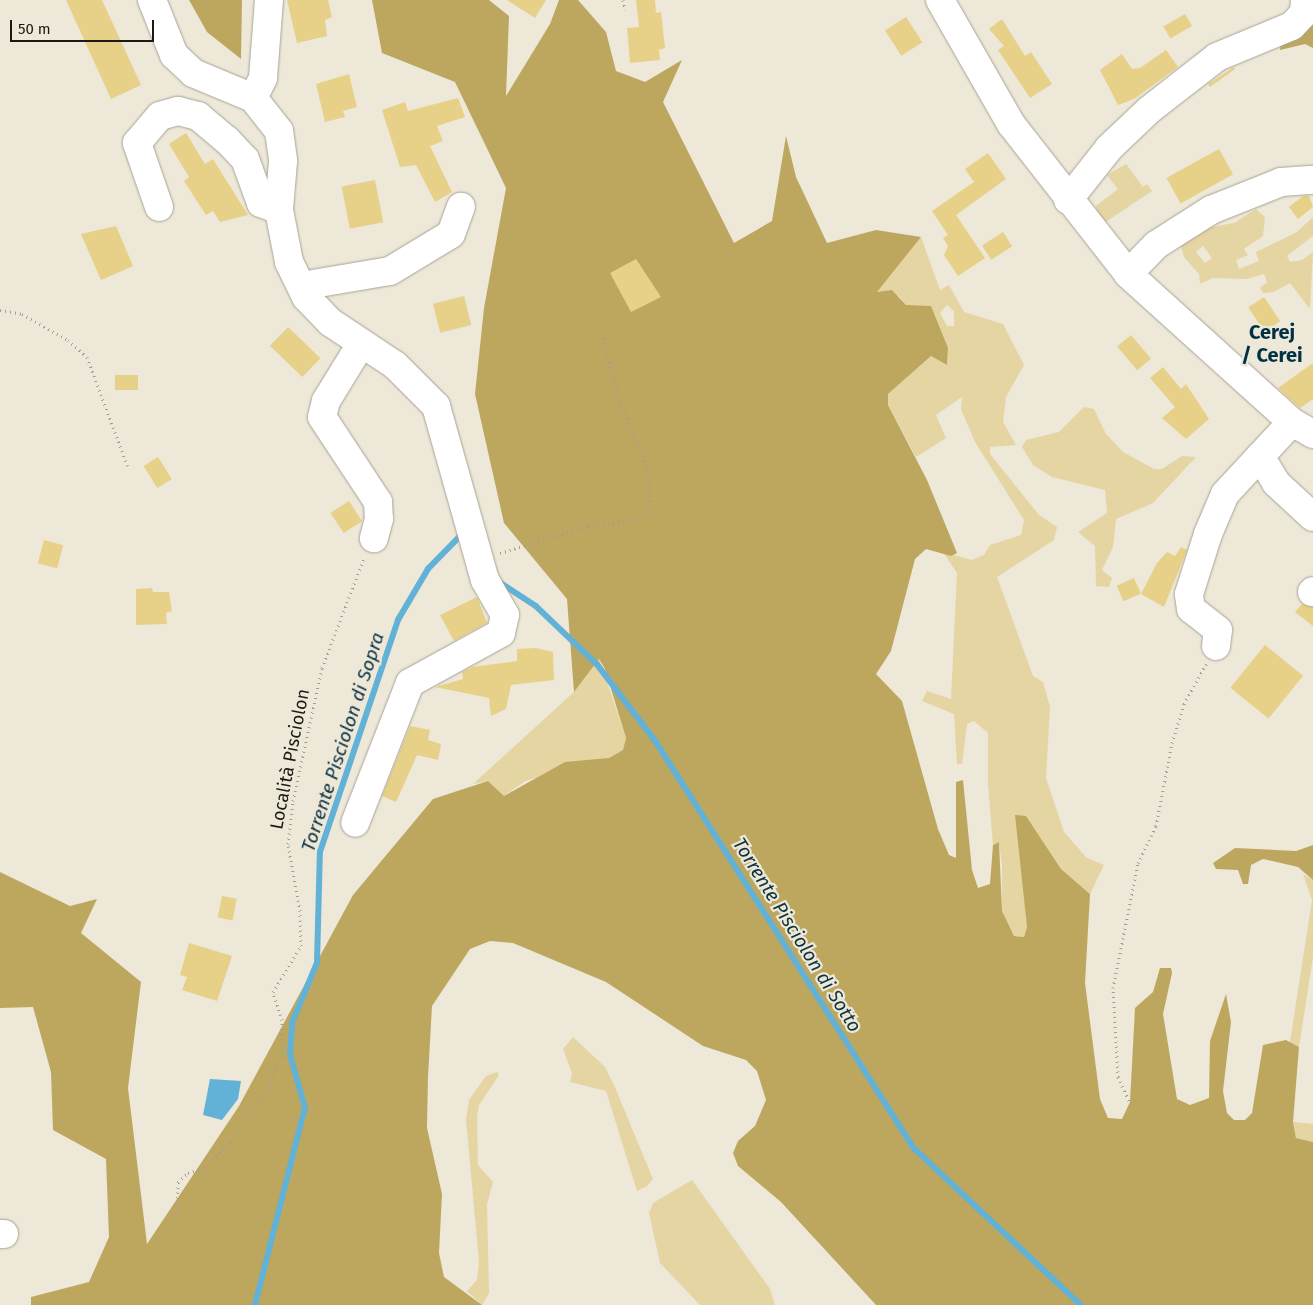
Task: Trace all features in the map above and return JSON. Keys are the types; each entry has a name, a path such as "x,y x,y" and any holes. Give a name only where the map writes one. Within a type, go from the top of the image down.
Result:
{"street":[{"path":"152,0 174,56 192,73 256,93"},
{"path":"269,0 256,93 279,132 283,161 280,210 290,262 311,284 330,322 395,365 436,406 487,556 506,624 486,642 410,683 355,823"},
{"path":"940,0 1011,124 1068,200 1128,274 1302,428 1260,456 1224,494 1189,594 1191,609 1218,630 1216,646"},
{"path":"1068,200 1109,148 1149,110 1217,56 1292,26 1304,13 1305,0"},
{"path":"159,206 137,143 160,116 178,111 198,116 227,140 245,159 261,203 280,210"},
{"path":"1128,274 1156,245 1211,210 1281,182 1313,180"},
{"path":"311,284 390,271 451,234 462,207"},
{"path":"361,344 326,401 322,417 378,502 379,519 374,538"},
{"path":"1260,456 1276,483 1313,517"}],"path":[{"path":"623,0 624,10"},
{"path":"0,310 22,314 73,343 87,357 128,467"},
{"path":"487,556 588,526 635,520 651,510 648,470 620,401 601,333"},
{"name":"Località Pisciolon","path":"176,1213 178,1182 188,1173 205,1168 233,1139 268,1089 282,1054 282,1020 273,992 300,946 300,911 288,844 293,801 322,668 374,538"},
{"path":"1131,1105 1118,1077 1113,988 1138,862 1156,826 1172,743 1184,704 1216,646"}],"shaded area":[{"path":"189,0 242,0 241,59 207,32"},
{"path":"372,0 489,0 509,16 506,96 550,24 559,0 578,0 606,32 616,71 645,82 682,60 663,102 734,243 772,221 786,136 796,177 827,243 876,230 921,237 877,292 892,290 906,305 931,306 948,348 947,365 931,356 888,394 888,405 927,480 957,553 951,556 926,549 915,559 891,651 876,674 902,701 938,829 949,855 956,858 956,782 963,780 972,870 978,888 990,884 993,845 999,842 1002,911 1014,936 1024,937 1027,927 1015,815 1026,816 1061,869 1090,894 1085,983 1100,1099 1108,1118 1122,1119 1130,1102 1135,1008 1153,992 1160,968 1171,968 1172,973 1163,1014 1177,1099 1190,1105 1209,1098 1210,1041 1226,994 1231,1022 1223,1091 1227,1113 1234,1120 1245,1120 1252,1113 1263,1045 1286,1040 1299,1047 1293,1122 1296,1138 1313,1142 1313,1305 876,1305 781,1202 738,1166 733,1153 738,1141 755,1126 766,1100 757,1071 746,1060 703,1046 606,982 513,943 490,941 470,949 432,1006 428,1077 427,1128 442,1194 439,1253 444,1277 482,1305 31,1305 31,1297 89,1282 109,1237 106,1159 53,1130 51,1072 33,1007 0,1008 0,872 70,906 97,899 81,933 141,982 128,1088 147,1244 239,1106 353,895 433,799 488,781 504,796 565,762 609,758 623,750 626,738 605,669 599,659 574,692 567,599 504,523 475,394 484,308 506,188 455,82 382,53"},
{"path":"1313,0 1313,48 1305,44 1280,50 1281,39"},
{"path":"1126,164 1143,187 1147,184 1152,191 1098,227 1096,206 1118,189 1107,175"},
{"path":"1256,209 1265,217 1263,236 1244,249 1248,255 1236,260 1239,269 1259,261 1256,252 1297,232 1313,217 1313,236 1287,256 1290,262 1302,260 1313,252 1310,309 1290,283 1274,292 1263,293 1260,288 1267,282 1264,274 1247,279 1213,278 1200,284 1199,274 1184,257 1181,246 1186,238 1205,228 1234,223","holes":["1203,246 1212,258 1205,263 1196,252"]},
{"path":"921,237 940,290 949,285 964,312 1003,324 1024,365 1006,397 1003,422 1016,445 990,447 990,454 1039,515 1057,527 1054,540 997,577 1033,676 1043,682 1050,707 1046,778 1064,832 1087,858 1104,865 1090,894 1061,869 1026,817 1022,865 1027,927 1024,937 1014,936 1006,926 1002,911 1002,866 999,842 993,845 988,784 988,733 974,721 967,724 962,764 957,764 954,714 922,701 927,691 951,699 957,573 943,552 972,560 984,555 990,545 1021,535 1024,520 975,442 961,409 962,397 936,415 946,438 916,457 888,405 888,394 931,356 947,365 948,348 933,316 906,305 899,296 876,293","holes":["947,305 954,311 954,326 947,326 940,313"]},
{"path":"1084,407 1094,409 1106,434 1123,452 1154,469 1162,469 1182,456 1196,457 1153,503 1116,519 1113,547 1102,570 1112,578 1109,587 1096,586 1095,546 1078,532 1107,513 1105,490 1052,477 1033,465 1022,447 1026,440 1059,432"},
{"path":"599,658 626,738 623,750 609,758 525,781 504,796 488,781 473,784 574,692"},
{"path":"1313,845 1313,880 1298,867 1263,859 1251,865 1248,884 1243,884 1238,870 1216,869 1213,863 1235,848 1296,851"},
{"path":"1303,874 1313,880 1313,957 1299,1047 1290,1042 1312,900"},
{"path":"573,1037 605,1067 614,1085 653,1179 647,1186 637,1191 606,1091 570,1082 572,1073 563,1049"},
{"path":"497,1072 499,1075 479,1105 477,1116 478,1165 493,1182 487,1204 489,1293 482,1305 467,1291 477,1280 479,1262 466,1119 469,1100 486,1076"},
{"path":"1293,1122 1313,1124 1313,1142 1296,1138"},
{"path":"692,1180 770,1289 775,1305 700,1305 660,1263 649,1213 653,1203"}],"water":[{"path":"210,1079 241,1081 238,1099 222,1120 203,1115"}],"building":[{"path":"66,0 102,0 141,85 111,99"},
{"path":"287,0 328,0 332,17 325,20 327,36 297,43"},
{"path":"507,0 546,0 535,18"},
{"path":"636,0 655,0 656,13 661,12 665,48 659,50 660,60 630,63 627,28 639,27"},
{"path":"1185,14 1192,26 1170,39 1163,26"},
{"path":"906,17 922,42 901,56 885,31"},
{"path":"1002,19 1025,56 1031,52 1052,84 1030,98 998,50 1004,46 989,29"},
{"path":"1166,50 1178,67 1134,99 1118,105 1100,70 1122,54 1132,69 1140,68"},
{"path":"1234,67 1235,69 1210,87 1208,84"},
{"path":"349,74 357,107 343,111 345,117 325,122 316,84"},
{"path":"458,98 465,117 437,126 443,141 430,146 452,192 435,202 416,165 400,167 382,110 405,102 408,111"},
{"path":"186,133 205,164 213,159 248,215 220,222 213,211 206,215 184,181 189,177 169,144"},
{"path":"1219,149 1233,174 1181,203 1167,178"},
{"path":"988,153 1006,179 956,215 985,258 958,276 944,255 948,246 943,238 948,235 932,211 974,182 965,169"},
{"path":"375,180 383,222 350,229 342,186"},
{"path":"1303,196 1309,196 1313,207 1298,219 1289,207"},
{"path":"116,226 133,266 101,280 81,234"},
{"path":"1003,232 1012,246 991,260 982,246"},
{"path":"636,259 661,297 631,312 610,273"},
{"path":"464,296 471,325 440,333 433,304"},
{"path":"1264,297 1280,321 1264,332 1248,308"},
{"path":"288,327 320,358 302,377 270,346"},
{"path":"1131,335 1151,359 1137,370 1117,347"},
{"path":"1313,363 1313,399 1300,408 1278,388"},
{"path":"1163,367 1181,389 1186,384 1209,419 1186,439 1162,418 1175,407 1150,378"},
{"path":"115,375 138,375 138,390 115,390"},
{"path":"158,457 172,479 157,488 144,466"},
{"path":"349,501 362,521 344,533 331,513"},
{"path":"44,540 63,545 57,568 38,563"},
{"path":"1181,547 1187,550 1164,607 1141,594 1157,563 1167,552 1175,556"},
{"path":"1134,578 1141,594 1124,601 1117,586"},
{"path":"152,588 153,592 169,592 172,611 166,613 167,624 136,625 136,589"},
{"path":"477,597 487,623 454,641 440,615"},
{"path":"1302,604 1313,607 1313,626 1295,612"},
{"path":"1265,645 1303,676 1268,719 1230,688"},
{"path":"536,648 553,652 554,680 511,685 506,709 491,716 489,698 435,687 463,679 462,672 472,667 517,661 517,649"},
{"path":"410,726 430,730 428,740 441,744 438,760 417,755 396,802 382,796"},
{"path":"222,896 237,899 233,920 218,918"},
{"path":"189,943 232,956 217,1001 182,990 187,977 180,975"}],"waterway":[{"name":"Torrente Pisciolon di Sopra","path":"255,1305 305,1108 290,1055 292,1023 317,963 320,852 398,620 428,569 464,532"},
{"name":"Torrente Pisciolon di Sotto","path":"501,583 536,606 597,664 655,740 915,1149 1081,1305"}],"district":[{"name":"Cerej / Cerei","path":"1272,344"}]}
